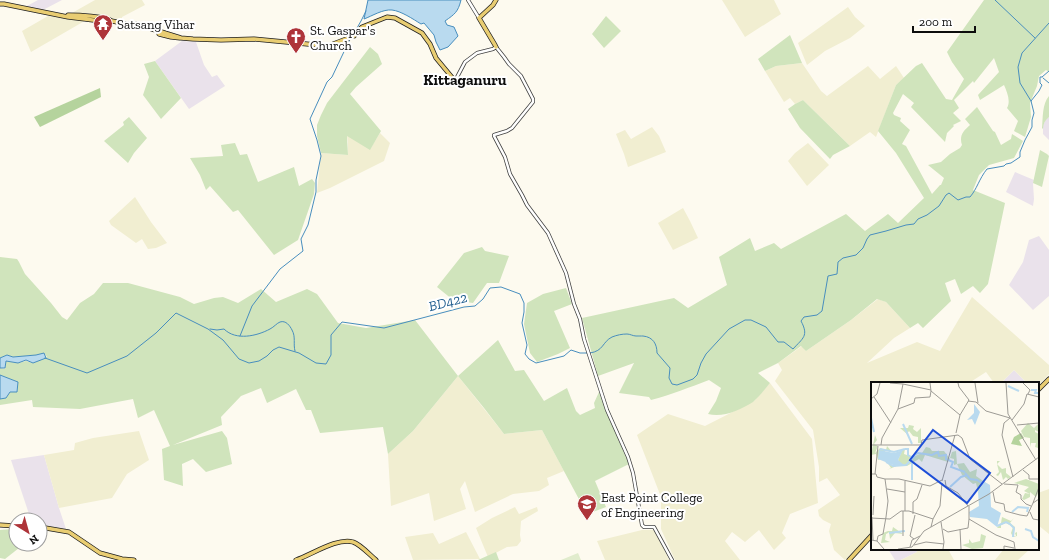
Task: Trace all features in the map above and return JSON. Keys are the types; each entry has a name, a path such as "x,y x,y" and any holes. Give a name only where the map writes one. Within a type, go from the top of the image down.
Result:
{"main road":[{"path":"496,0 494,5 479,18 496,47"},
{"path":"0,4 65,16 110,19 112,21 133,25 136,24 181,38 197,40 258,39 328,46 354,36 362,27 387,17 395,18 422,33 430,44 436,58 455,81"},
{"path":"1039,389 1049,379"},
{"path":"48,528 68,532 100,553 122,559 134,560"},
{"path":"849,560 871,536"},
{"path":"296,560 306,557 327,546 342,542 353,542 376,560"}],"street":[{"path":"468,0 479,18"},
{"path":"455,81 465,62 477,53 496,47 509,64 521,76 533,99 533,102 512,128 494,136 505,156 510,174 527,205 548,234 566,273 574,304 580,318 584,339 607,410 628,457 633,473 642,525 644,527 654,527 672,560"}],"shaded area":[{"path":"38,0 62,0 43,10 27,6"},
{"path":"95,0 142,0 145,5 122,17 122,20 98,15 72,13"},
{"path":"722,0 774,0 781,14 745,37"},
{"path":"848,7 855,17 865,26 850,38 825,51 807,65 798,43"},
{"path":"48,16 88,19 31,52 22,31"},
{"path":"182,41 196,42 204,65 212,77 217,75 225,86 189,109 155,61"},
{"path":"802,63 821,91 827,96 868,66 880,79 896,66 904,78 896,85 876,137 870,132 850,146 803,100 795,104 790,98 784,102 765,71 776,66"},
{"path":"1049,117 1049,140 1043,134 1043,125"},
{"path":"652,127 659,136 666,152 628,167 616,134 625,130 631,139"},
{"path":"380,133 390,143 384,161 317,193 321,153 348,155 347,135 370,149"},
{"path":"808,143 829,165 807,186 788,161 795,153"},
{"path":"1015,172 1034,180 1033,206 1006,192"},
{"path":"135,197 167,243 156,248 148,249 142,239 136,243 111,225 109,221"},
{"path":"683,208 698,238 673,250 658,223"},
{"path":"1039,236 1049,250 1049,296 1033,310 1009,285 1023,262 1029,240"},
{"path":"972,297 1049,365 1049,374 1039,385 1039,382 1026,382 1014,370 1002,382 993,382 986,372 971,382 871,382 871,534 845,560 834,550 829,531 831,524 819,516 818,510 840,495 827,478 819,482 819,467 813,430 775,381 782,370 778,363 802,346 806,351 851,320 878,299 886,302 910,328 894,338 867,363 917,342 940,351"},
{"path":"1014,370 1026,382 1002,382"},
{"path":"458,376 504,434 542,430 564,471 547,478 549,485 539,491 513,494 475,512 465,481 460,489 466,509 434,521 429,493 391,506 388,454 413,431"},
{"path":"770,383 812,439 818,503 790,514 782,533 786,538 774,550 759,530 745,542 732,532 725,541 740,560 675,560 661,529 661,497 637,435 668,414 705,426 754,401"},
{"path":"139,431 149,460 127,474 112,498 59,508 44,455 74,450 75,443 93,438"},
{"path":"44,455 66,529 48,526 48,512 28,512 11,460"},
{"path":"1049,489 1049,534 1039,526 1039,493"},
{"path":"515,507 519,514 537,507 538,511 521,521 521,541 517,546 507,547 488,557 476,528 492,518"},
{"path":"642,530 653,530 656,532 669,560 605,560 597,541"},
{"path":"466,532 480,559 413,560 405,537 433,533 439,544"},
{"path":"889,550 916,550 917,552 901,560 895,560"},
{"path":"916,550 949,550 954,560 901,560 917,552"},
{"path":"1003,550 1029,550 1018,560 995,560"}],"green space":[{"path":"984,0 1049,0 1049,72 1046,70 1039,76 1037,86 1030,103 1031,117 1025,137 1014,131 1018,121 1007,108 1009,99 1004,85 980,100 978,95 999,72 994,58 974,83 973,81 954,100 959,108 953,113 961,121 953,125 954,126 947,133 945,142 911,107 914,103 903,94 893,113 901,118 900,121 910,130 902,144 906,146 932,194 941,185 944,178 928,165 941,162 960,148 962,145 962,134 970,125 965,119 977,107 995,132 1001,145 1011,139 1012,134 1023,141 1014,158 989,165 979,175 973,190 1005,203 988,284 980,293 973,286 961,294 955,279 945,283 951,301 923,328 918,323 910,328 886,302 877,299 851,320 806,351 801,346 778,363 758,373 770,383 753,402 743,408 725,414 708,414 716,401 721,388 709,380 651,400 649,397 619,393 634,363 598,376 582,318 674,298 688,308 727,285 719,257 750,238 755,251 774,243 781,249 846,214 865,231 888,214 898,223 924,198 896,153 878,131 896,85 916,66 922,63 946,99 952,100 964,79 947,52"},
{"path":"606,16 621,31 604,48 592,34"},
{"path":"790,35 802,63 776,66 765,71 758,59"},
{"path":"370,47 378,54 382,64 350,94 381,131 370,150 347,136 348,155 321,153 317,136 317,125 321,115 327,103"},
{"path":"155,61 181,98 161,119 143,95 149,77 144,64"},
{"path":"100,88 101,97 40,127 34,117"},
{"path":"1049,96 1049,117 1044,122 1043,129 1042,128 1044,107"},
{"path":"803,100 850,146 833,155 830,159 800,128 788,109"},
{"path":"129,117 147,138 134,153 128,163 104,141 124,125 123,122"},
{"path":"235,143 240,155 247,154 258,182 294,167 299,186 312,179 315,183 314,194 298,240 274,255 238,210 233,212 210,186 206,190 200,175 190,158 223,156 221,145"},
{"path":"1040,150 1049,156 1042,187 1033,183"},
{"path":"482,247 485,251 509,256 499,283 487,283 473,303 453,300 437,287 464,253"},
{"path":"0,257 17,259 25,274 62,317 67,320 80,303 94,294 103,283 128,283 180,297 194,304 223,297 238,303 261,289 276,302 307,289 317,294 338,323 366,328 415,320 458,376 413,431 388,454 383,427 320,433 311,410 306,410 296,389 267,403 261,388 241,396 221,417 222,425 173,445 222,431 227,438 232,464 206,472 193,459 182,464 183,486 164,480 162,449 170,446 154,410 138,418 133,399 80,409 33,407 32,400 0,405 0,399 6,398 10,392 17,392 18,382 0,375 0,368 5,369 6,361 18,363 26,361 33,363 47,357 44,353 13,357 7,355 0,358"},
{"path":"566,288 572,304 554,311 570,348 537,362 530,353 524,324 527,303 543,294"},
{"path":"498,340 515,371 524,370 544,401 567,388 576,411 580,415 595,408 594,403 599,392 629,464 595,481 606,507 585,515 581,503 542,430 504,434 458,376"},
{"path":"8,529 8,552 14,552 5,559 0,558 0,530"},
{"path":"496,552 499,560 478,560"},
{"path":"578,553 581,560 561,560"}],"water":[{"path":"368,0 461,0 456,12 445,21 447,25 454,27 458,36 448,47 440,50 434,35 424,23 421,24 399,12 392,10 385,11 364,19"},
{"path":"44,353 46,358 33,363 26,360 18,363 6,361 5,368 0,368 0,358 7,355 13,357"},
{"path":"0,375 18,382 17,392 10,392 6,398 0,399"}],"waterway":[{"path":"995,0 1035,38"},
{"path":"353,35 366,11"},
{"path":"1031,101 1020,83 1018,67 1022,53 1049,23"},
{"path":"240,336 252,306 280,269 303,251 301,239 308,225 316,192 316,180 321,156 310,119 327,82 332,77 350,39"},
{"name":"BD422","path":"590,353 598,350 612,337 621,334 643,336 652,339 657,353 670,368 669,378 672,384 677,385 693,379 697,375 706,354 729,329 745,320 751,320 766,327 778,342 784,342 793,349 805,334 801,321 804,317 817,315 822,311 828,276 837,274 838,262 843,258 856,255 863,248 870,235 914,224 918,219 927,215 939,206 949,193 958,200 970,197 987,169 1004,166 1020,157 1020,152 1032,127 1034,113 1031,101 1042,85 1040,83 1040,77 1049,71"},
{"path":"1043,78 1049,83"},
{"name":"BD422","path":"45,358 87,373 127,356 156,333 176,313 208,329 223,340 239,359 249,363 259,361 279,347 299,353 316,363 326,364 331,355 331,335 342,322 384,328 464,307 475,306 483,299 490,288 501,287 520,294 524,303 522,323 527,345 525,354 529,359 536,363 564,356 571,350 580,353 587,353"},
{"path":"210,329 224,329 234,335 247,336 265,332 279,323 284,322 289,325 293,333 295,351"}],"place":[{"name":"Satsang Vihar","path":"103,41"},
{"name":"St. Gaspar's Church","path":"296,54"},
{"name":"East Point College of Engineering","path":"587,521"}],"district":[{"name":"Kittaganuru","path":"465,80"}]}
